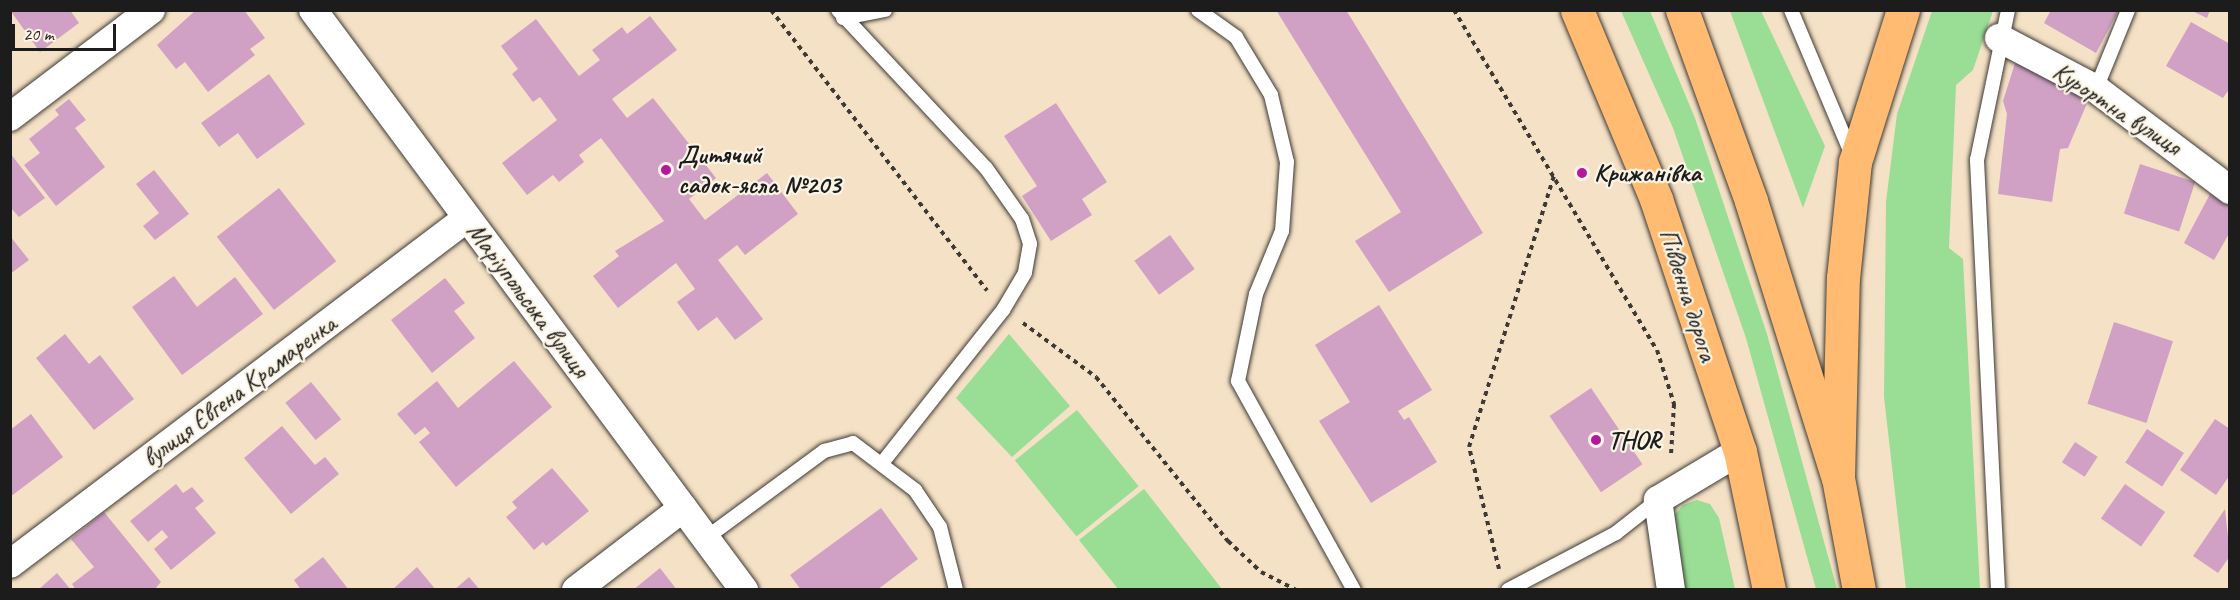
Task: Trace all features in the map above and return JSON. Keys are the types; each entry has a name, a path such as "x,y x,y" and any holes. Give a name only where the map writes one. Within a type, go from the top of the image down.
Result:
{"main road":[{"name":"Південна дорога","path":"1577,10 1656,199 1740,451 1769,590"},
{"path":"1682,10 1751,201 1838,478 1859,590"},
{"path":"1838,478 1843,278 1855,162 1903,10"}],"street":[{"path":"10,117 151,10"},
{"name":"Маріупольська вулиця","path":"313,10 744,590"},
{"name":"Курортна вулиця","path":"1999,38 2096,88 2229,190"},
{"name":"вулиця Євгена Крамаренка","path":"10,564 467,218"},
{"path":"1671,590 1658,500 1740,451"},
{"path":"576,590 683,508"}],"lane":[{"path":"841,14 885,10"},
{"path":"1198,10 1236,37 1271,96 1287,162 1282,231 1256,294 1238,381 1354,590"},
{"path":"1791,10 1855,162"},
{"path":"1998,590 1977,160 1999,38 2008,10"},
{"path":"2096,88 2128,10"},
{"path":"841,14 986,168 1022,219 1030,244 1025,273 1003,310 883,462"},
{"path":"705,538 840,443 865,447 915,490 940,527 956,590"},
{"path":"1505,584 1616,533 1658,500"}],"path":[{"path":"771,10 1003,310 1096,377 1228,541 1261,572 1296,590"},
{"path":"1454,10 1555,173 1657,350 1674,404 1671,456 1658,500"},
{"path":"1505,584 1468,447 1555,173"}],"green space":[{"path":"1621,11 1650,11 1695,118 1767,334 1837,589 1816,589 1746,338 1673,128"},
{"path":"1730,11 1761,11 1825,146 1803,208"},
{"path":"1932,11 1993,11 1973,70 1956,85 1949,248 1963,259 1980,589 1906,589 1884,397 1886,202 1897,114"},
{"path":"1009,334 1070,406 1012,457 956,398"},
{"path":"1077,410 1139,486 1077,537 1015,460"},
{"path":"1144,489 1222,589 1118,589 1079,540"},
{"path":"1697,500 1710,504 1719,518 1735,589 1682,589 1670,520 1683,505"}],"building":[{"path":"10,10 70,10 79,23 40,52"},
{"path":"196,10 244,10 265,38 250,49 255,55 208,92 185,62 176,69 157,45"},
{"path":"1276,10 1346,10 1483,233 1389,292 1355,241 1401,212"},
{"path":"2051,10 2119,10 2096,53 2044,23"},
{"path":"2190,10 2210,10 2207,18"},
{"path":"650,16 677,50 612,99 627,118 653,98 716,178 689,199 705,220 767,173 798,214 745,255 737,245 718,260 763,319 735,340 717,317 698,331 677,302 695,289 676,263 618,308 593,276 619,256 615,251 664,221 601,138 579,155 584,162 559,182 553,175 527,195 502,163 557,120 540,97 533,102 512,74 518,69 501,46 536,19 579,76 600,60 592,50 622,27 627,34"},
{"path":"2191,22 2230,44 2230,88 2223,98 2166,66"},
{"path":"2015,63 2091,94 2068,148 2060,149 2052,202 1998,194 2007,114 2003,101"},
{"path":"269,74 305,124 257,159 238,133 219,147 201,123"},
{"path":"69,99 86,120 75,128 105,167 56,206 24,165 40,153 29,139 59,115 55,110"},
{"path":"1056,103 1107,182 1082,199 1092,215 1051,241 1022,196 1037,186 1004,136"},
{"path":"10,153 45,198 19,217 10,207"},
{"path":"2140,164 2195,182 2179,231 2124,213"},
{"path":"154,170 189,214 155,240 143,226 159,213 136,184"},
{"path":"279,188 336,261 274,310 217,237"},
{"path":"2210,194 2230,205 2230,232 2214,260 2184,243"},
{"path":"1170,235 1195,269 1159,295 1134,261"},
{"path":"10,236 29,260 10,274"},
{"path":"174,276 197,307 235,277 263,314 182,375 132,307"},
{"path":"445,278 465,303 454,311 475,338 432,373 391,320"},
{"path":"1379,305 1432,390 1398,411 1404,420 1409,417 1437,462 1371,503 1319,421 1350,402 1315,345"},
{"path":"2114,322 2173,341 2146,423 2087,404"},
{"path":"65,334 89,364 100,355 134,399 94,430 36,358"},
{"path":"514,361 552,407 456,487 419,442 430,433 425,427 415,435 397,414 437,381 458,408"},
{"path":"311,382 341,419 316,440 285,403"},
{"name":"THOR","path":"1591,388 1642,464 1601,492 1550,416"},
{"path":"31,414 63,457 10,497 10,430"},
{"path":"2215,419 2230,429 2230,475 2216,495 2180,470"},
{"path":"282,426 315,465 325,457 339,474 291,514 244,458"},
{"path":"2147,429 2184,453 2162,487 2125,463"},
{"path":"2075,442 2098,457 2085,477 2062,462"},
{"path":"552,468 589,511 546,546 543,542 534,550 506,517 517,508 512,502"},
{"path":"176,484 183,493 192,487 204,501 195,508 216,533 171,570 154,549 168,537 162,530 148,542 130,521"},
{"path":"2125,484 2165,512 2141,547 2101,518"},
{"path":"881,508 918,559 877,590 801,590 790,575"},
{"path":"2225,509 2230,556 2218,573 2193,556"},
{"path":"104,512 161,582 154,590 76,590 72,584 94,567 71,539"},
{"path":"323,557 349,590 301,590 294,580"},
{"path":"417,567 436,590 392,590"},
{"path":"660,568 677,590 633,590"},
{"path":"57,573 71,590 38,590"},
{"path":"469,577 480,590 454,590"}],"place":[{"name":"Дитячий садок-ясла №203","path":"666,170"},
{"name":"Крижанівка","path":"1582,173"},
{"name":"THOR","path":"1596,440"}]}
